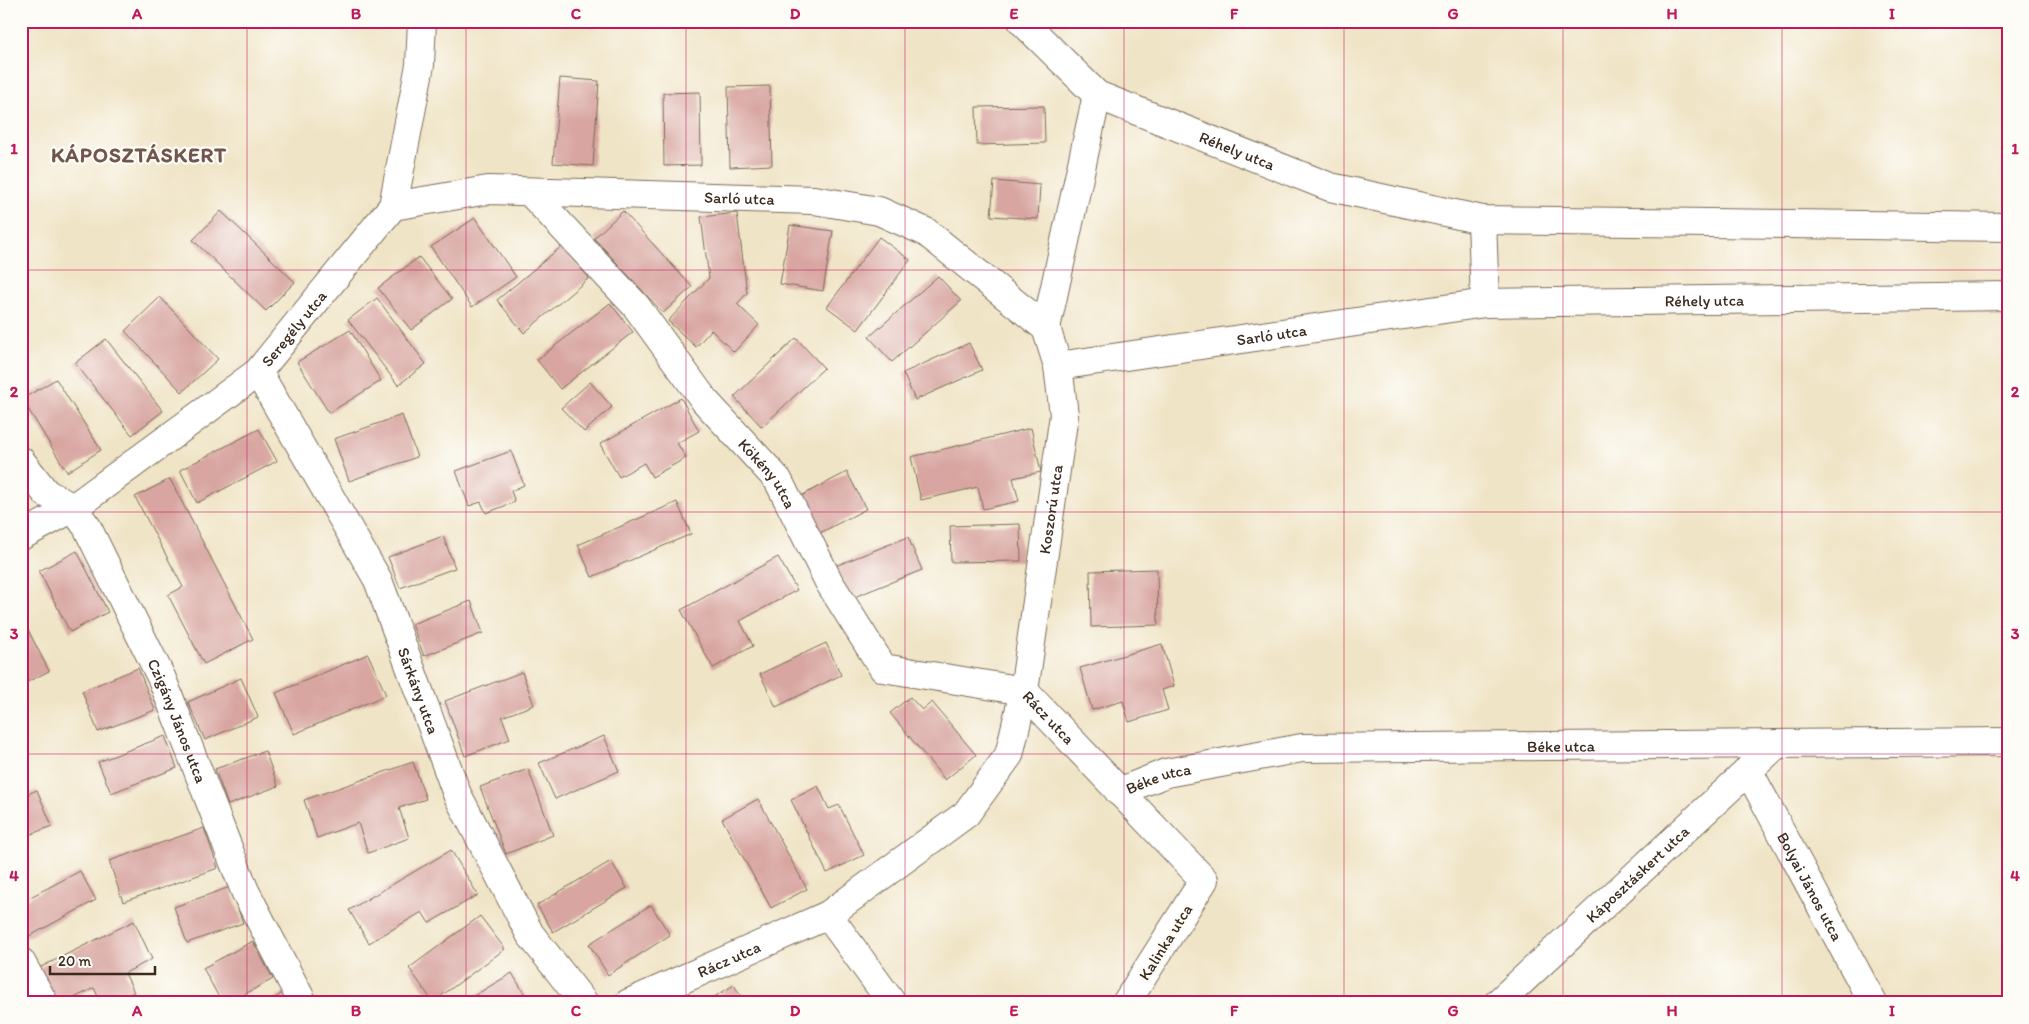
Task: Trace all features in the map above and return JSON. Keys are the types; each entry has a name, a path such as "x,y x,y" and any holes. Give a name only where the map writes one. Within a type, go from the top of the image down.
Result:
{"street":[{"name":"Seregély utca","path":"21,536 72,508 258,372 393,206 420,65 422,21"},
{"name":"Réhely utca","path":"1022,21 1097,95 1330,187 1482,220 2008,227"},
{"path":"1046,328 1097,95"},
{"name":"Sarló utca","path":"393,206 488,190 814,200 878,211 926,232 1046,328"},
{"name":"Kökény utca","path":"530,192 636,306 705,401 778,480 830,582 883,668 1024,691"},
{"path":"1482,220 1486,303"},
{"name":"Réhely utca","path":"1486,303 2008,296"},
{"name":"Sarló utca","path":"1058,366 1486,303"},
{"name":"Koszorú utca","path":"1024,691 1064,415 1058,366 1046,328"},
{"name":"Sárkány utca","path":"258,372 378,580 456,794 530,934 584,1003"},
{"name":"Czigány János utca","path":"21,461 46,493 72,508 87,527 162,679 245,891 303,1003"},
{"name":"Rácz utca","path":"1024,691 1204,880"},
{"name":"Rácz utca","path":"629,1003 828,915 966,814 1008,755 1024,691"},
{"name":"Béke utca","path":"1120,792 1166,773 1302,748 2008,742"},
{"name":"Káposztáskert utca","path":"1498,1003 1777,744"},
{"name":"Bolyai János utca","path":"1748,770 1873,1003"},
{"name":"Kalinka utca","path":"1126,1003 1204,880"},
{"path":"828,915 892,1003"},
{"path":"21,962 44,1003"}],"building":[{"path":"560,78 599,81 593,166 553,163"},
{"path":"770,86 772,165 730,167 728,87"},
{"path":"700,92 701,165 664,166 663,93"},
{"path":"1044,106 1045,143 977,145 976,107"},
{"path":"994,181 1040,185 1038,219 991,216"},
{"path":"221,211 295,282 266,311 193,240"},
{"path":"623,211 692,287 663,313 594,238"},
{"path":"737,213 747,293 737,304 759,325 734,352 711,330 696,347 668,321 709,278 701,217"},
{"path":"475,218 516,277 472,307 431,247"},
{"path":"790,225 833,231 823,291 780,284"},
{"path":"879,237 910,260 858,330 827,307"},
{"path":"562,246 589,278 524,333 497,300"},
{"path":"419,257 452,299 411,330 378,288"},
{"path":"938,276 961,301 892,362 869,337"},
{"path":"160,297 218,359 182,392 125,331"},
{"path":"377,298 426,364 398,385 348,320"},
{"path":"610,303 633,332 560,389 537,360"},
{"path":"350,330 381,381 329,413 297,362"},
{"path":"796,338 824,368 762,427 734,397"},
{"path":"106,339 163,411 132,435 75,363"},
{"path":"969,343 982,370 915,400 903,373"},
{"path":"56,379 101,450 67,472 22,399"},
{"path":"590,382 612,407 584,432 561,408"},
{"path":"681,398 699,431 677,443 686,458 652,477 644,463 619,477 600,444"},
{"path":"402,415 417,457 349,481 334,439"},
{"path":"1031,428 1041,472 1013,478 1019,501 983,509 978,487 921,500 911,457"},
{"path":"259,429 277,461 197,503 180,470"},
{"path":"511,451 524,485 511,491 515,502 486,513 481,502 469,506 456,471"},
{"path":"847,472 866,509 818,534 799,497"},
{"path":"170,479 253,639 204,664 168,595 183,587 135,497"},
{"path":"677,502 691,534 592,577 578,545"},
{"path":"1020,524 1021,561 951,562 950,526"},
{"path":"443,536 455,568 400,588 388,557"},
{"path":"908,537 922,570 849,599 835,566"},
{"path":"77,551 108,612 70,632 39,571"},
{"path":"778,557 797,590 740,621 753,646 713,668 681,610"},
{"path":"1157,569 1158,625 1091,627 1090,571"},
{"path":"471,601 483,633 424,656 412,624"},
{"path":"21,616 49,671 21,685"},
{"path":"826,643 841,675 776,707 760,674"},
{"path":"1162,644 1174,686 1162,690 1168,710 1129,722 1123,701 1092,710 1080,668"},
{"path":"368,654 386,695 294,734 276,693"},
{"path":"138,668 155,710 98,732 82,691"},
{"path":"522,672 534,705 502,717 510,739 465,756 445,701"},
{"path":"241,678 258,717 205,740 188,702"},
{"path":"910,697 922,710 932,702 976,755 945,780 890,713"},
{"path":"165,736 177,768 111,793 98,762"},
{"path":"604,736 619,771 555,799 539,763"},
{"path":"265,751 278,786 228,805 215,769"},
{"path":"413,762 426,799 399,808 409,838 368,853 358,823 317,838 304,800"},
{"path":"528,769 553,835 506,854 480,787"},
{"path":"818,786 829,809 839,805 864,855 827,873 791,800"},
{"path":"37,790 52,826 21,838 21,797"},
{"path":"758,799 807,889 771,908 722,819"},
{"path":"204,828 218,868 123,902 109,861"},
{"path":"451,850 478,895 429,923 422,912 369,943 349,910"},
{"path":"611,861 627,888 553,932 537,905"},
{"path":"80,871 96,900 26,938 21,929 21,902"},
{"path":"230,887 243,923 187,943 174,907"},
{"path":"651,905 670,935 608,975 589,944"},
{"path":"480,916 505,949 433,1002 409,968"},
{"path":"134,921 152,959 125,973 134,992 111,1003 101,1003 94,988 64,1003 56,1003 39,968"},
{"path":"253,941 273,979 228,1003 222,1003 203,968"},
{"path":"512,973 530,1003 462,1003"},
{"path":"734,985 745,1003 704,1003"},
{"path":"284,992 290,1003 267,1003"}],"district":[{"name":"KÁPOSZTÁSKERT","path":"139,155"}]}
